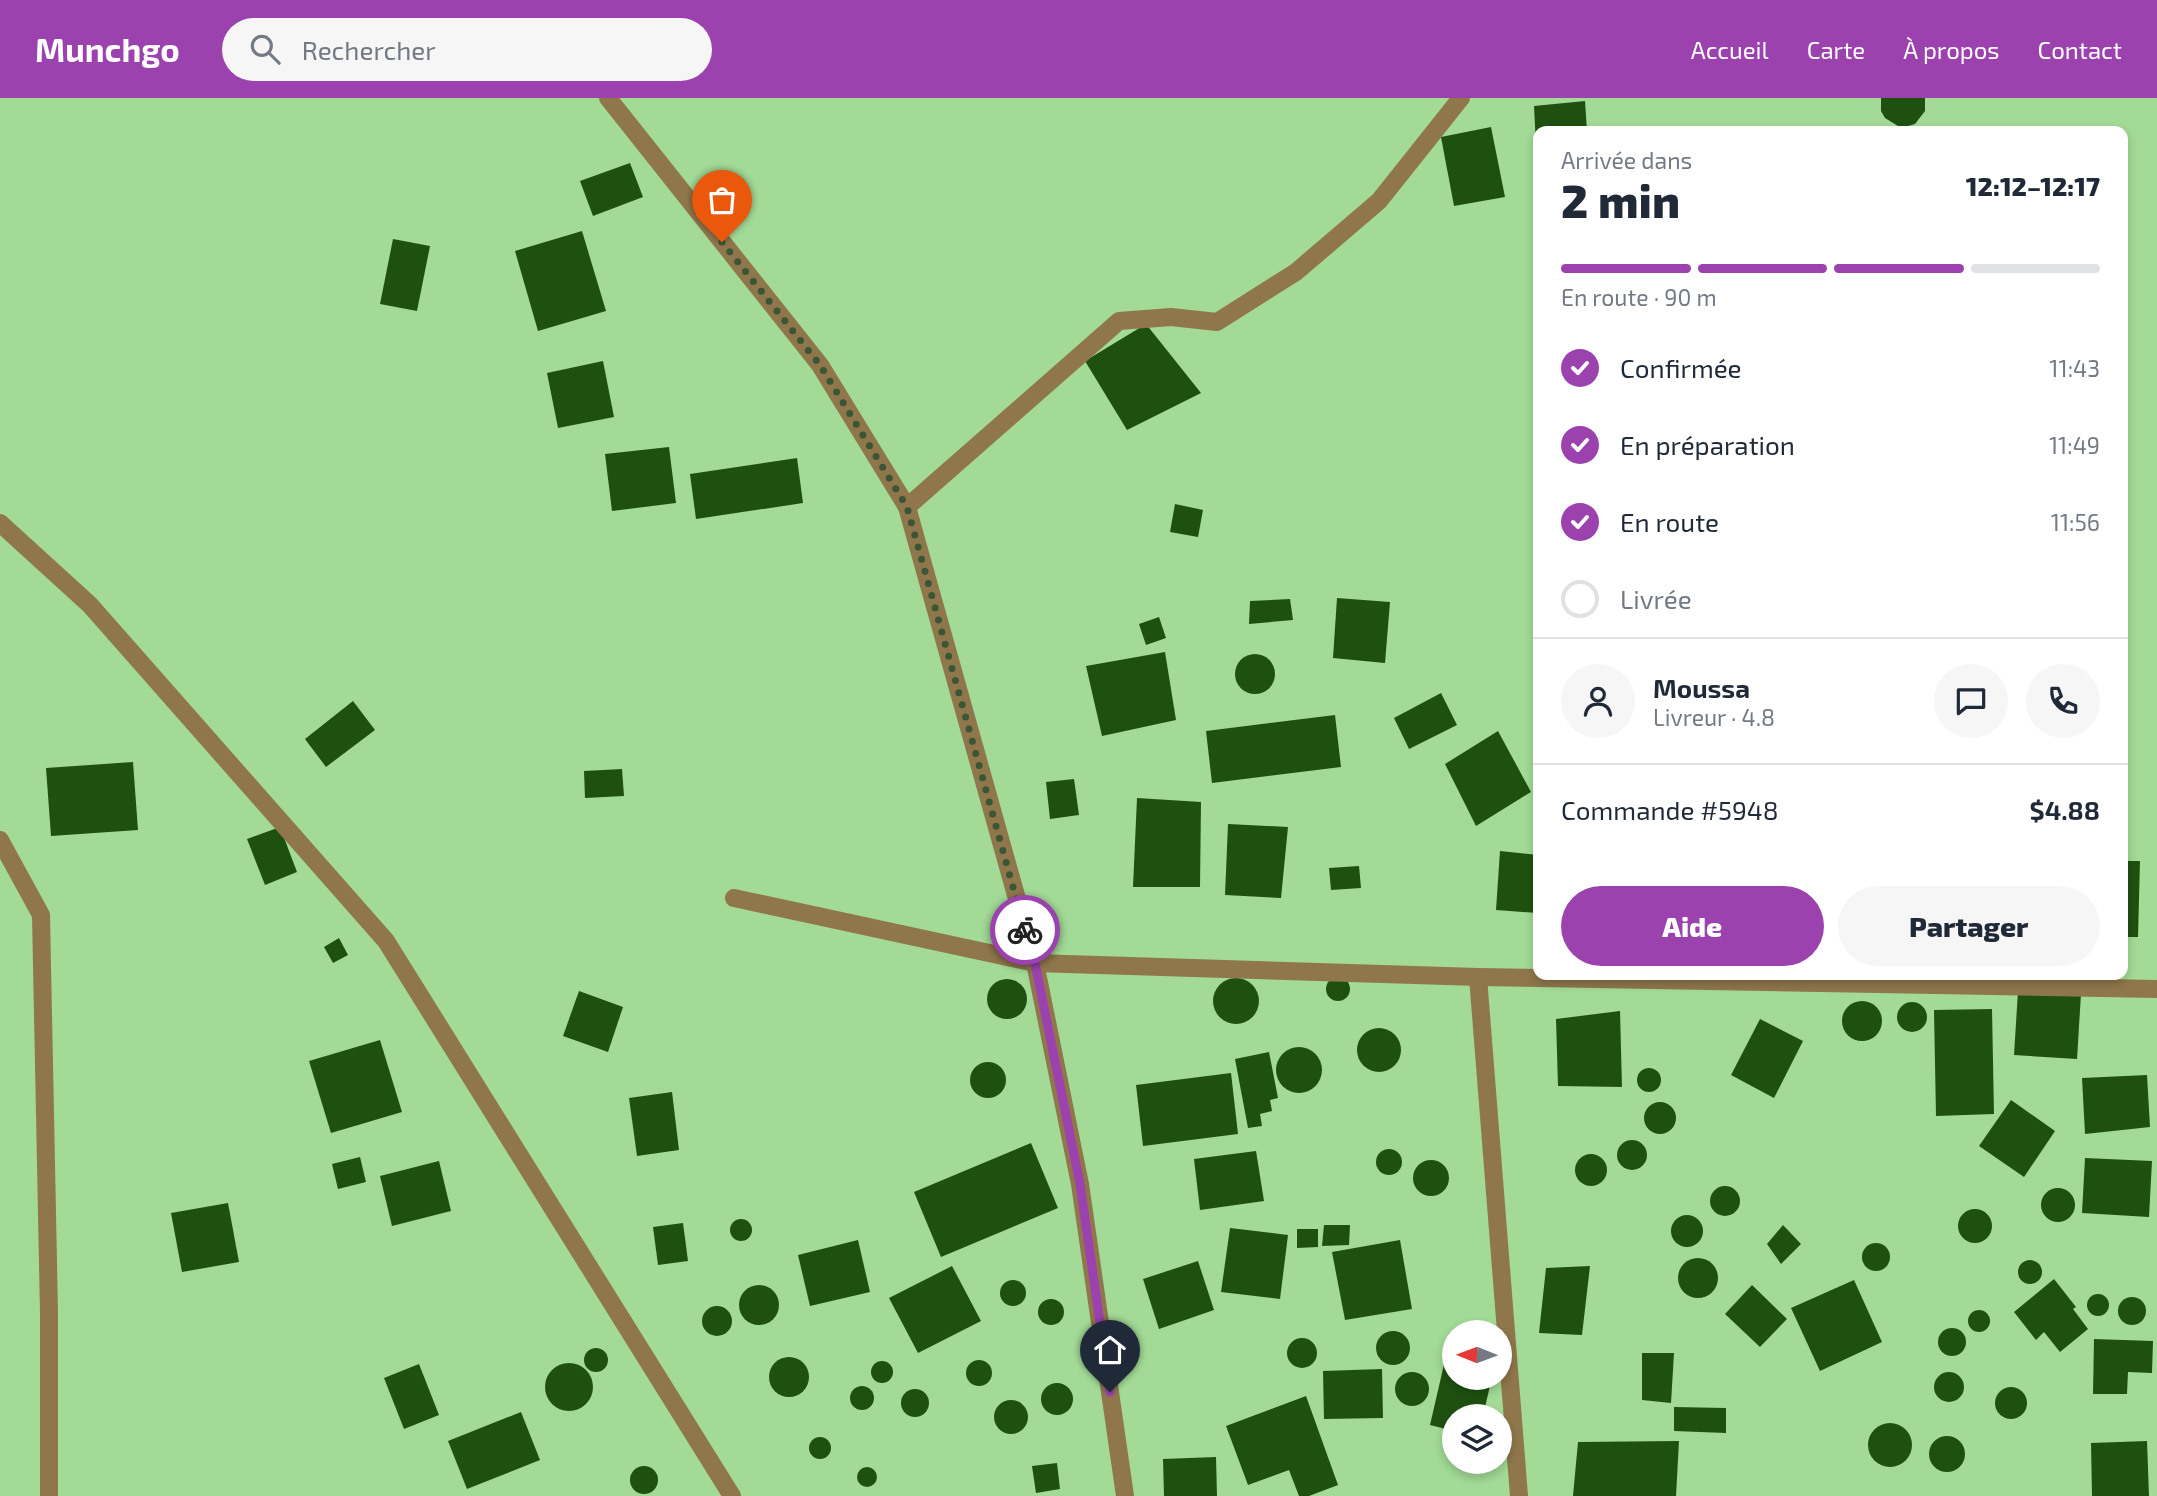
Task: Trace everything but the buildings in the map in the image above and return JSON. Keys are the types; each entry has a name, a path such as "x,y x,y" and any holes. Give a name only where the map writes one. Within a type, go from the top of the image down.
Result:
{"street":[{"path":"608,98 820,365 907,507 1035,963 1080,1184 1125,1496"},
{"path":"907,507 1119,321 1171,317 1217,322 1296,272 1379,201 1461,98"},
{"path":"0,523 90,605 386,941 732,1496"},
{"path":"0,840 41,915 49,1313 49,1496"},
{"path":"734,898 1035,963 1533,978"},
{"path":"1478,977 1519,1496"},
{"path":"1648,980 2157,989"}],"way so far":[{"path":"722,242 820,365 907,507 1025,930"}],"route":[{"path":"1025,930 1035,963 1080,1184 1110,1392"}]}
